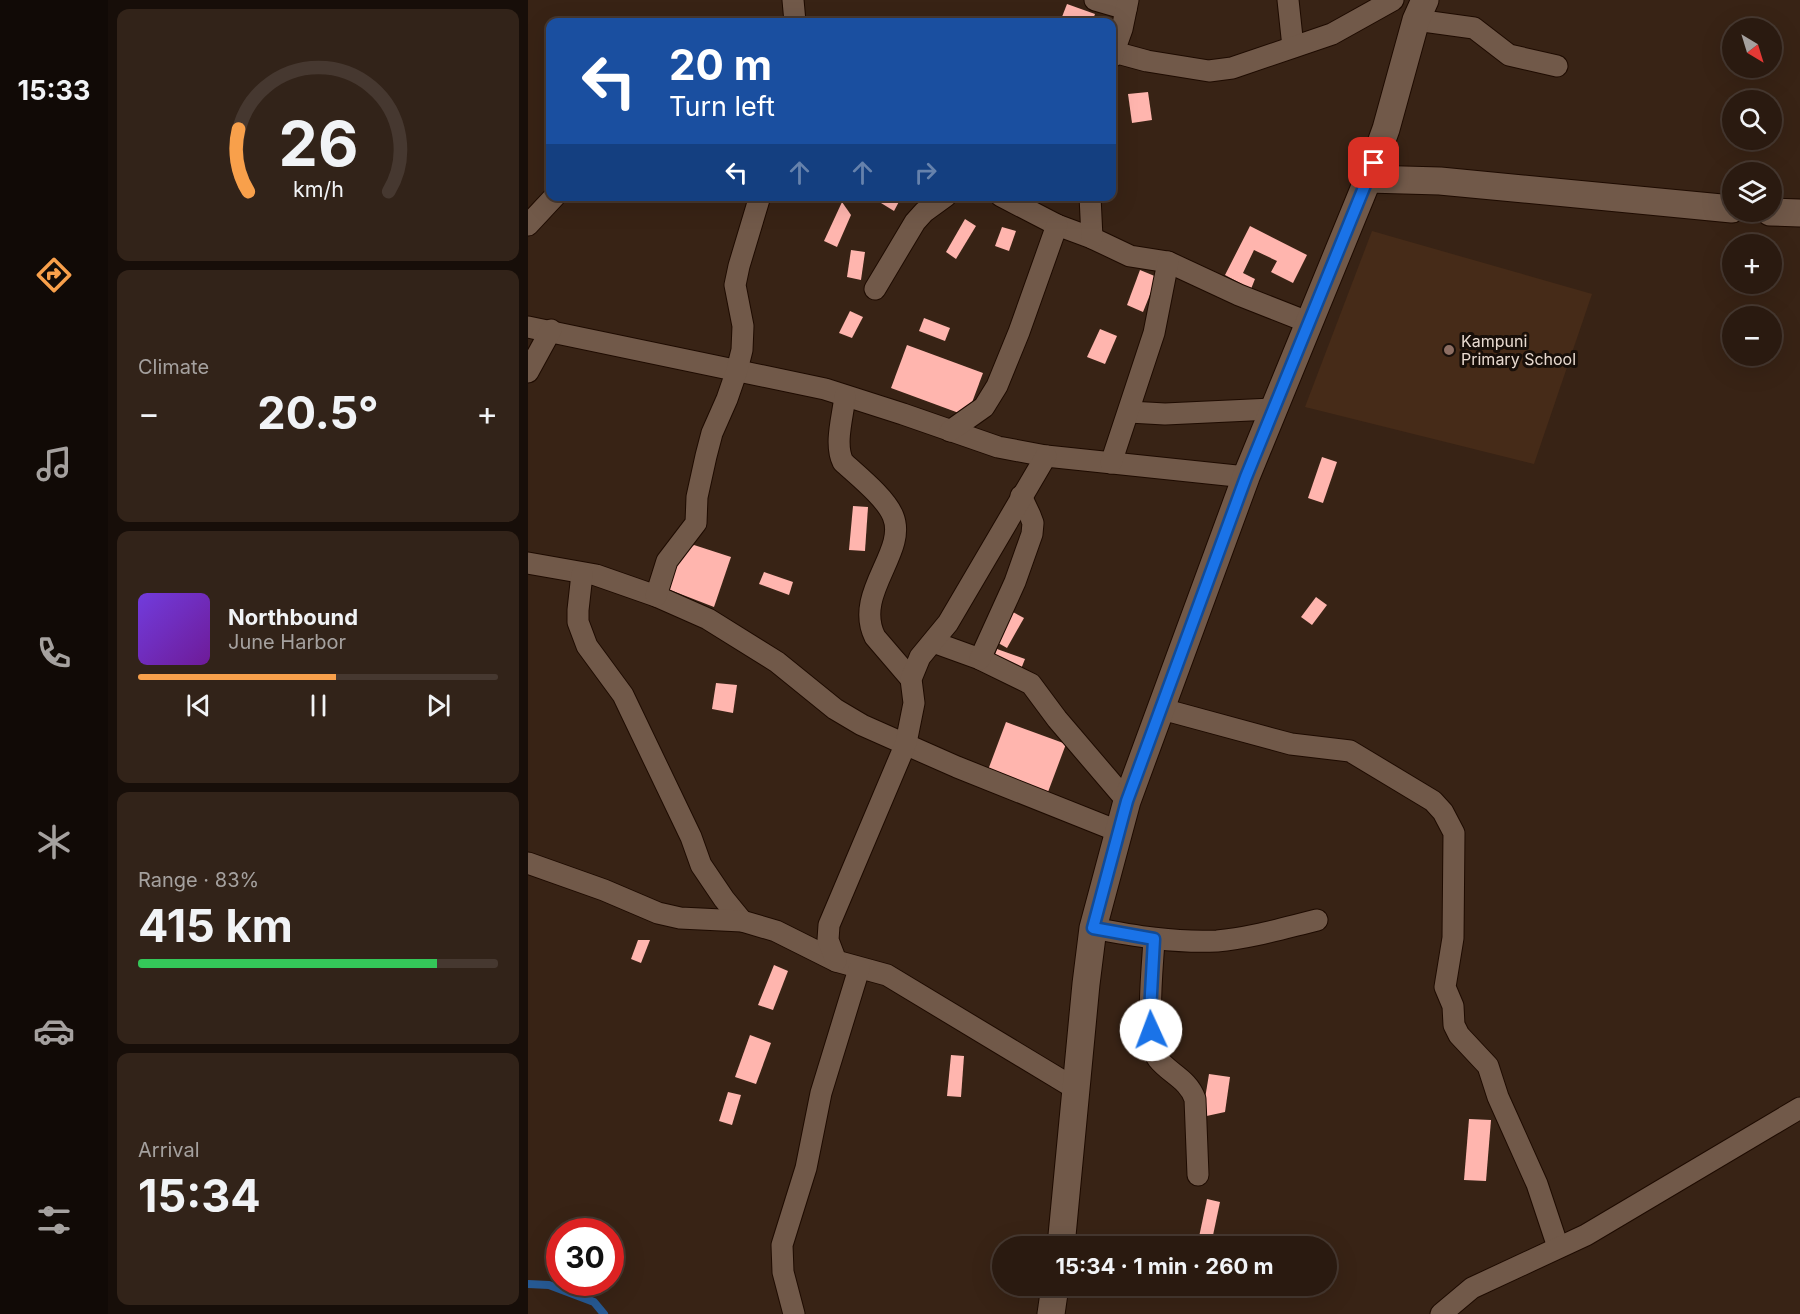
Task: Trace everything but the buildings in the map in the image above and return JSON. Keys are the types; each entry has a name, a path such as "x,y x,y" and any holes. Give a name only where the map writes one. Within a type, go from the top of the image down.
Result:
{"street":[{"path":"793,0 795,18"},
{"path":"1095,0 1127,4 1116,43"},
{"path":"1288,0 1293,47"},
{"path":"1116,55 1209,71 1232,68 1332,34 1393,0"},
{"path":"1062,1236 1093,928 1127,801 1246,477 1368,179 1386,129 1421,10 1474,28 1509,55 1557,66"},
{"path":"1368,179 1440,181 1722,208"},
{"path":"528,225 550,201"},
{"path":"656,596 667,561 696,523 697,497 706,456 712,434 737,370 742,350 743,326 735,285 758,201"},
{"path":"875,289 915,222 939,201"},
{"path":"1011,201 1057,225 1130,256 1168,262 1239,295 1310,323"},
{"path":"1090,201 1092,238"},
{"path":"1782,212 1800,213"},
{"path":"950,431 984,407 997,386 1057,225"},
{"path":"1111,463 1154,333 1168,262"},
{"path":"528,327 825,389 998,447 1047,456 1246,477"},
{"path":"528,372 551,330"},
{"path":"845,396 839,446 840,456 843,462 887,505 894,518 895,538 871,599 871,629 875,637 911,679"},
{"path":"1129,412 1165,414 1274,409"},
{"path":"836,961 828,940 829,925 906,743 914,703 911,679 920,657 948,623 1021,496 1047,456"},
{"path":"980,659 1015,582 1032,534 1033,523 1021,496"},
{"path":"528,563 596,575 656,596 708,620 777,662 835,708 862,725 957,767 1120,832"},
{"path":"582,574 578,622 587,646 623,695 691,837 701,865 742,921"},
{"path":"933,642 980,659 1031,684 1037,689 1057,719 1127,801"},
{"path":"1162,709 1291,744 1350,751 1433,801 1443,812 1454,833 1454,939 1445,987 1453,1006 1454,1025 1459,1035 1488,1066 1498,1097 1537,1184 1558,1247"},
{"path":"528,863 604,890 658,913 680,918 742,921 776,931 836,961 887,975 1076,1089"},
{"path":"1093,928 1154,939 1217,941 1252,936 1317,920"},
{"path":"1154,939 1150,1012 1153,1047 1158,1059 1192,1089 1195,1099 1198,1175"},
{"path":"794,1314 783,1272 782,1245 806,1168 821,1093 859,969"},
{"path":"1441,1314 1472,1288 1586,1235 1800,1108"},
{"path":"1051,1314 1054,1296"}],"shaded area":[{"name":"Kampuni Primary School","path":"1372,231 1592,294 1534,464 1305,407"}],"waterway":[{"path":"528,1284 549,1285 594,1302 604,1314"}],"place":[{"name":"Kampuni Primary School","path":"1449,350"}],"route":[{"path":"1151,1030 1154,939 1093,928 1127,801 1246,477 1374,163"}]}
